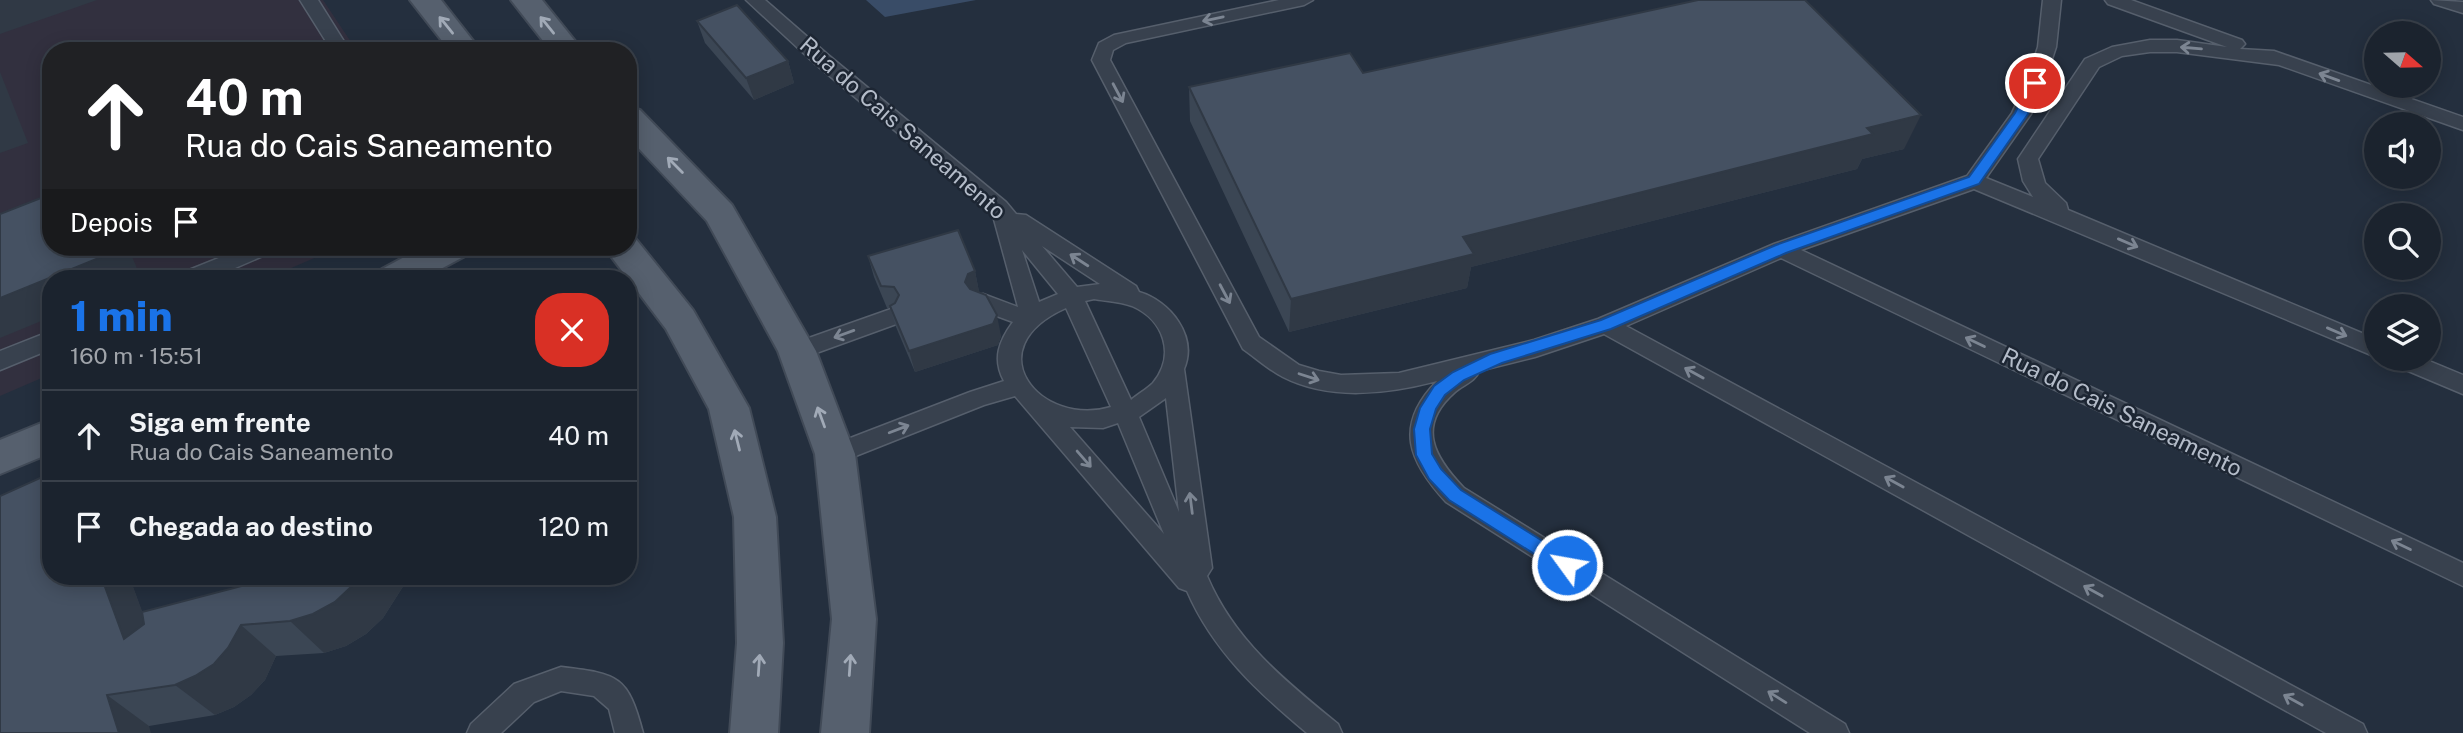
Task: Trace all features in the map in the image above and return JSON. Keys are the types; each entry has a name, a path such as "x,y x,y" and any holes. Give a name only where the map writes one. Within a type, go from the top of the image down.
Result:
{"main road":[{"path":"425,0 459,42"},
{"path":"526,0 561,42"},
{"path":"637,126 720,214 797,351 835,454 854,619 845,733"},
{"path":"410,270 435,256"},
{"path":"629,256 680,320 729,408 755,517 760,643 754,733"},
{"path":"0,458 42,439"}],"lane":[{"path":"309,0 335,42"},
{"name":"Rua do Cais Saneamento","path":"755,0 820,58 999,207 1071,295 1126,414 1202,595"},
{"path":"1304,0 1120,39 1105,47 1101,60 1251,343 1291,370 1341,384 1399,382 1496,359 1606,325 1781,249 1974,181 2021,114 2035,83 2047,47 2052,0"},
{"path":"2114,0 2463,124"},
{"path":"2440,0 2463,8"},
{"path":"2085,225 2054,205 2038,190 2029,174 2028,159 2092,63 2118,51 2150,46 2221,50 2283,60"},
{"path":"1974,181 2364,343"},
{"path":"999,207 1136,298 1154,307 1168,321 1176,337 1178,355 1174,372 1163,389 1126,414 1080,420 1058,416 1040,407"},
{"path":"999,207 1030,317"},
{"name":"Rua do Cais Saneamento","path":"1781,249 2463,575"},
{"path":"211,270 244,256"},
{"path":"1136,298 1094,291 1071,295 1050,303 1030,317 1014,336 1007,359 1018,386 1040,407 1202,595 1227,639 1269,684 1328,733"},
{"path":"983,302 1030,317"},
{"path":"797,351 891,317"},
{"path":"1606,325 2353,733"},
{"path":"0,361 42,343"},
{"path":"1496,359 1458,376 1440,390 1428,408 1422,429 1424,455 1435,474 1455,495 1835,733"},
{"path":"2430,371 2463,385"},
{"path":"1174,372 1202,595"},
{"path":"835,454 978,398 1018,386"},
{"path":"481,733 524,693 561,679 600,684 621,702 629,733"}],"shaded area":[{"path":"0,0 323,0 351,42 42,42 42,256 319,256 287,270 42,270 42,378 0,396"}],"water":[{"path":"866,0 976,0 885,17"}],"building":[{"path":"1698,0 1805,0 1921,115 1867,128 1873,134 1463,237 1474,254 1291,299 1189,87 1350,53 1363,73"},
{"path":"737,5 788,61 746,78 697,21"},
{"path":"42,198 42,256 104,256 69,270 42,270 42,281 0,298 0,214"},
{"path":"958,230 975,271 968,274 965,282 970,289 986,295 997,315 993,324 909,351 890,306 899,295 894,287 881,286 868,256"},
{"path":"42,477 42,585 104,585 124,639 144,624 142,612 246,585 353,585 335,602 313,614 290,621 241,625 228,648 214,664 175,685 107,695 119,733 0,733 0,496"}],"route":[{"path":"1567,565 1455,495 1435,474 1424,455 1422,429 1428,408 1440,390 1458,376 1496,359 1606,325 1781,249 1974,181 2021,114 2035,83"}]}
